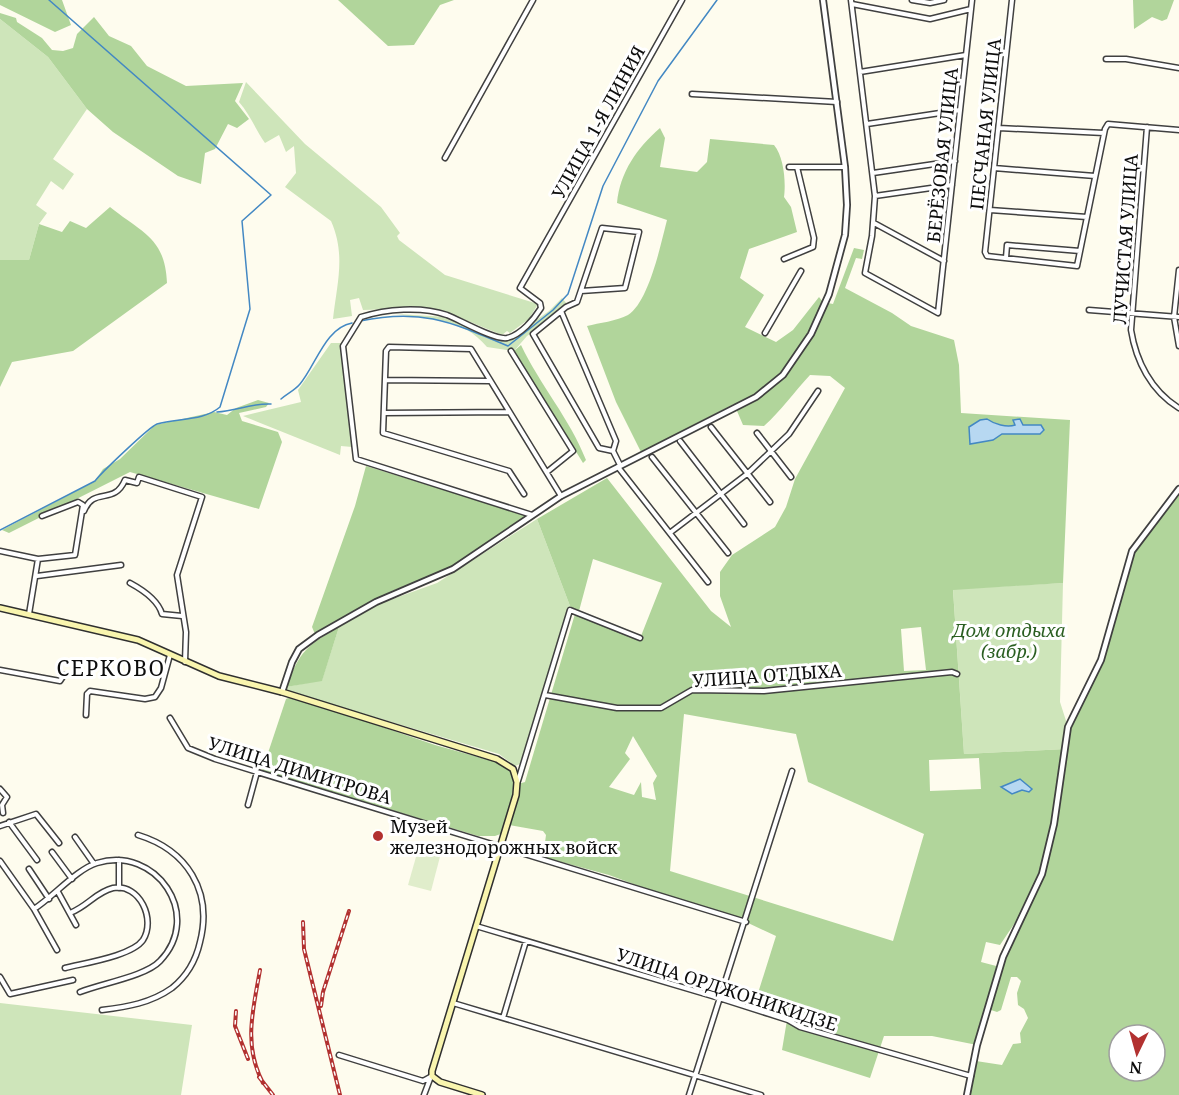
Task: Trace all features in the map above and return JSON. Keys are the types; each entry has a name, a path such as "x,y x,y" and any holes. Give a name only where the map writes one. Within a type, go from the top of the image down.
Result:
{"main road":[{"path":"0,608 138,640 184,662 231,680 282,692 497,759 513,769 517,782 516,795 432,1076 440,1082 482,1095"}],"street":[{"path":"445,158 533,0"},
{"name":"УЛИЦА 1-Я ЛИНИЯ","path":"532,515 356,459 343,346 358,319 380,312 437,312 502,337 516,334 536,316 541,308 540,303 520,288 682,0"},
{"path":"282,692 299,649 310,640 376,602 453,569 561,496 756,397 783,375 811,334 836,273 846,224 845,167 823,0"},
{"path":"912,0 930,3 944,0"},
{"name":"БЕРЁЗОВАЯ УЛИЦА","path":"873,223 865,271 867,275 939,313 972,0"},
{"name":"ПЕСЧАНАЯ УЛИЦА","path":"1006,258 987,256 985,252 1012,0"},
{"path":"944,261 873,223 875,196 873,173 851,2 930,19 971,9"},
{"path":"860,72 966,56"},
{"path":"1106,59 1126,59 1179,68"},
{"path":"692,94 837,102"},
{"path":"867,124 960,110"},
{"path":"1080,251 1008,245 1006,258 1077,266 1108,124 1179,130"},
{"name":"ЛУЧИСТАЯ УЛИЦА","path":"1147,127 1132,314 1133,340 1140,363 1154,386 1179,408"},
{"path":"999,128 1104,134"},
{"path":"873,173 955,160"},
{"path":"789,167 845,167"},
{"path":"784,259 813,247 814,238 797,167"},
{"path":"994,168 1095,176"},
{"path":"875,196 952,185"},
{"path":"990,210 1087,217"},
{"path":"581,291 626,288 639,232 602,228 577,302 561,311 533,334 599,448 613,451"},
{"path":"1179,270 1177,317 1179,346"},
{"path":"765,333 801,271"},
{"path":"1089,310 1177,317"},
{"path":"561,311 616,441 613,451 619,465 708,582"},
{"path":"524,494 509,471 383,433 386,351 389,347 471,349 561,496"},
{"path":"511,351 573,452 547,472"},
{"path":"385,381 491,381"},
{"path":"671,532 747,474 797,424 818,391"},
{"path":"384,412 510,412"},
{"path":"711,426 770,502"},
{"path":"757,434 791,477"},
{"path":"680,441 744,524"},
{"path":"652,457 728,553"},
{"path":"0,551 38,559 75,555 84,511 89,500 94,497 109,497 121,489 125,480 137,483 139,477 202,497 177,575 187,644 184,662"},
{"path":"967,1095 1003,957 1042,874 1054,824 1068,727 1098,666 1132,551 1179,489"},
{"path":"42,516 78,502 83,505 84,511"},
{"path":"29,614 38,559"},
{"path":"37,576 122,565"},
{"path":"130,583 142,589 157,602 162,614 182,616"},
{"path":"517,782 570,610 640,638"},
{"path":"86,715 87,694 90,691 145,699 155,697 161,688 170,655"},
{"path":"0,670 60,681 64,675"},
{"name":"УЛИЦА ОТДЫХА","path":"545,695 617,708 661,708 692,690 764,691 952,672 957,674"},
{"name":"УЛИЦА ДИМИТРОВА","path":"170,718 188,748 257,772 746,921"},
{"path":"513,769 524,764"},
{"path":"689,1095 792,771"},
{"path":"248,805 257,772"},
{"path":"0,789 7,797 2,805 3,813"},
{"path":"0,826 36,814 59,843"},
{"path":"9,822 37,860"},
{"path":"102,1010 144,1002 174,986 186,974 196,957 204,924 200,890 193,874 170,849 138,835"},
{"path":"75,837 94,864"},
{"path":"52,852 72,879"},
{"path":"118,888 119,860"},
{"path":"34,909 94,864 119,860 147,867 162,879 176,913 175,938 159,962 140,974 109,981 80,992"},
{"path":"0,861 34,909 57,950"},
{"path":"29,868 49,899"},
{"path":"65,968 126,952 142,941 147,930 142,901 134,893 118,888 100,892 87,906 69,913"},
{"path":"58,892 76,925"},
{"name":"УЛИЦА ОРДЖОНИКИДЗЕ","path":"476,926 719,998 788,1020 800,1027 971,1076"},
{"path":"503,1018 526,941"},
{"path":"0,977 10,994 73,980"},
{"path":"453,1003 762,1095"},
{"path":"339,1055 423,1081 432,1076"},
{"path":"424,1095 432,1076"}],"green space":[{"path":"0,0 62,0 71,25 55,32 0,5"},
{"path":"338,0 454,0 440,5 414,45 388,46"},
{"path":"1133,0 1174,0 1167,19 1162,21 1152,17 1134,29"},
{"path":"0,13 16,18 17,22 42,38 52,50 63,51 73,48 77,34 94,17 109,36 131,46 147,66 186,86 243,83 235,101 249,119 237,128 228,124 215,149 205,153 201,184 178,176 113,132 87,109 48,57 0,19"},
{"path":"0,19 48,57 87,109 53,159 74,174 63,190 51,181 36,205 47,213 39,224 29,260 0,260"},
{"path":"246,82 305,144 381,207 400,233 397,236 399,240 445,275 538,304 529,319 510,333 507,331 502,335 446,312 424,308 363,310 359,298 350,300 352,316 333,319 339,257 336,233 331,221 285,187 296,173 294,146 286,152 279,135 265,143 239,102"},
{"path":"660,128 665,138 660,167 697,172 707,162 710,139 774,145 784,170 784,197 791,207 797,232 749,249 740,278 764,295 745,327 776,342 793,330 819,297 823,302 833,304 854,248 864,250 862,259 856,258 845,288 911,326 954,340 959,365 961,413 1070,420 1063,583 953,590 964,754 1066,749 1067,731 1096,671 1132,551 1179,489 1179,1095 970,1095 976,1061 1002,1065 1013,1044 1021,1043 1020,1033 1028,1018 1024,1009 1018,1005 1017,993 1021,981 1017,977 1011,977 1001,1010 997,1012 991,1010 994,990 977,1045 932,1036 884,1036 870,1078 782,1050 787,1020 753,1009 776,936 746,922 609,875 543,857 546,835 543,831 509,825 506,832 495,836 478,836 262,771 286,699 292,696 435,745 496,762 513,770 518,784 525,782 575,614 537,519 607,478 711,611 731,627 720,596 720,572 732,555 775,527 786,507 795,479 845,388 830,376 810,375 764,426 743,425 734,404 641,452 616,402 587,326 628,315 642,298 658,257 667,220 617,203 622,181 637,152","holes":["987,419 1006,426 1041,425 1044,430 1039,434 1002,434 993,440 984,440","593,559 662,583 641,636 579,611","921,627 926,670 904,671 901,629","684,714 796,734 808,782 924,834 893,941 670,871","633,736 657,776 653,783 656,800 642,797 641,782 634,795 609,787 630,759 625,753","979,758 981,789 930,791 929,760","1025,908 1000,967 981,962 986,942 1000,945"]},
{"path":"110,207 142,230 157,246 162,255 167,283 73,351 12,362 0,387 0,260 29,260 39,224 62,232 70,221 86,228"},
{"path":"562,298 567,304 552,319 527,336 514,351 487,347 477,337 456,325 396,314 447,317 508,340 549,311"},
{"path":"331,343 341,343 352,447 341,446 340,455 243,416 301,402 298,390"},
{"path":"521,345 572,430 586,460 583,463 514,351"},
{"path":"258,400 269,403 266,407 239,413 242,421 278,432 282,442 259,509 130,472 9,533 2,530 95,481 103,469 120,459 155,425 214,412 227,415 236,408"},
{"path":"366,466 523,514 526,517 452,567 392,591 315,634 312,627 355,506"},
{"path":"537,519 570,606 520,764 515,766 499,754 287,691 286,687 322,680 339,627 376,605 437,583"},
{"name":"Дом отдыха (забр.)","path":"1063,583 1060,702 1068,727 1066,749 964,754 953,589"},
{"path":"339,627 322,681 286,687 305,651"},
{"path":"420,843 442,849 431,891 408,885"},
{"path":"0,1003 192,1025 181,1095 0,1095"}],"water":[{"path":"987,419 1008,426 1015,425 1013,420 1020,419 1023,425 1041,425 1044,430 1040,434 1002,434 993,440 970,444 969,427 980,420"},
{"path":"1020,779 1032,789 1029,792 1022,790 1012,794 1001,787"}],"waterway":[{"path":"0,530 95,481 135,441 157,424 206,415 220,407 250,309 242,221 271,195 49,0"},
{"path":"360,321 382,317 419,317 452,324 508,346 553,310 568,294 603,186 658,81 717,0"},
{"path":"281,399 300,384 328,339 343,326 352,323"},
{"path":"217,412 271,404"}],"railway":[{"path":"321,1006 323,992 349,911"},
{"path":"303,922 304,949 340,1095"},
{"path":"260,970 251,1041 253,1055 263,1083"},
{"path":"236,1011 235,1026 248,1059"},
{"path":"259,1077 273,1095"}],"place":[{"name":"Музей железнодорожных войск","path":"378,836"}],"district":[{"name":"СЕРКОВО","path":"111,668"}]}
